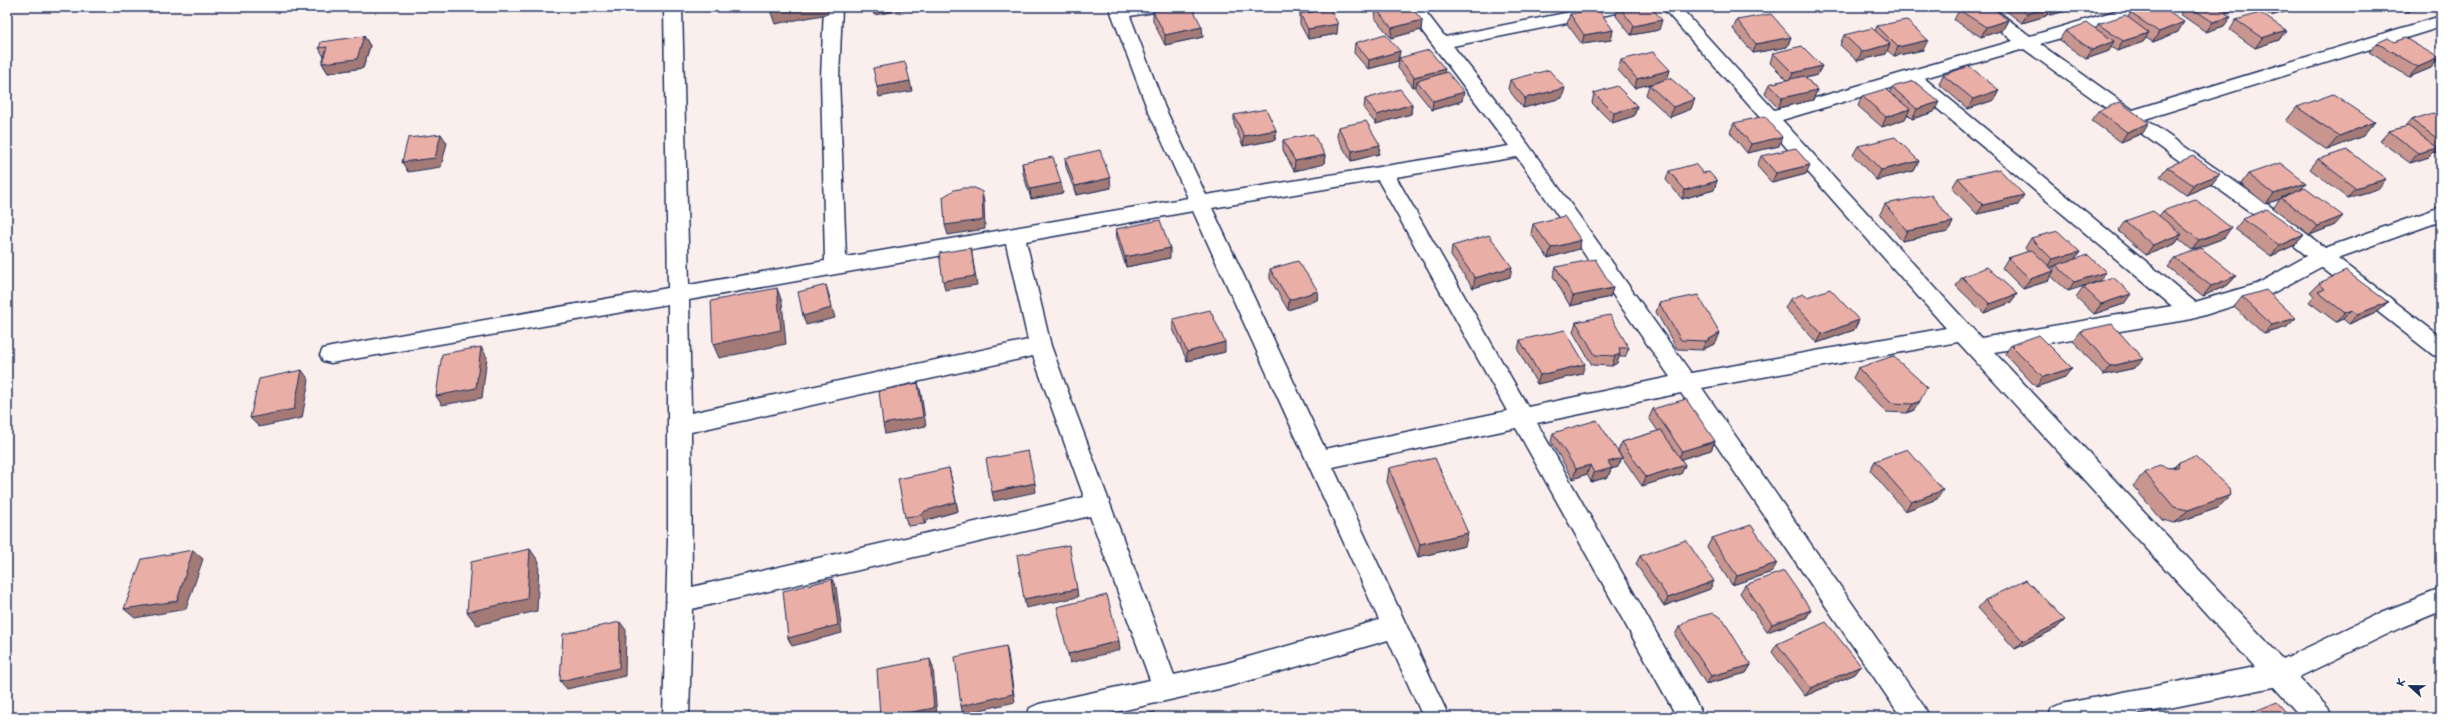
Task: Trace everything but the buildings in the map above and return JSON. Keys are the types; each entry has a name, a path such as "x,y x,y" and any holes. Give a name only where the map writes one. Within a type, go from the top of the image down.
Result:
{"street":[{"path":"673,7 680,425 680,601 676,717"},
{"path":"833,7 830,78 836,266"},
{"path":"1154,7 1120,10 1156,108 1436,717"},
{"path":"1413,7 1495,112 1522,150 1686,383 1916,717"},
{"path":"1441,43 1621,7"},
{"path":"1671,7 1969,340 2319,717"},
{"path":"1981,7 2130,117 2323,256 2441,349"},
{"path":"1770,117 2026,41 2148,7"},
{"path":"2130,117 2441,21"},
{"path":"1910,76 2192,311"},
{"path":"330,355 1200,202 1522,150"},
{"path":"1384,173 1520,418 1691,717"},
{"path":"1319,460 1686,383 1969,340 2192,311 2264,289 2323,256 2441,214"},
{"path":"1014,235 1040,346 1166,688"},
{"path":"680,425 1040,346"},
{"path":"680,601 1098,504"},
{"path":"2060,717 2279,674 2391,620 2441,600"},
{"path":"1039,717 1227,675 1395,627"}]}
